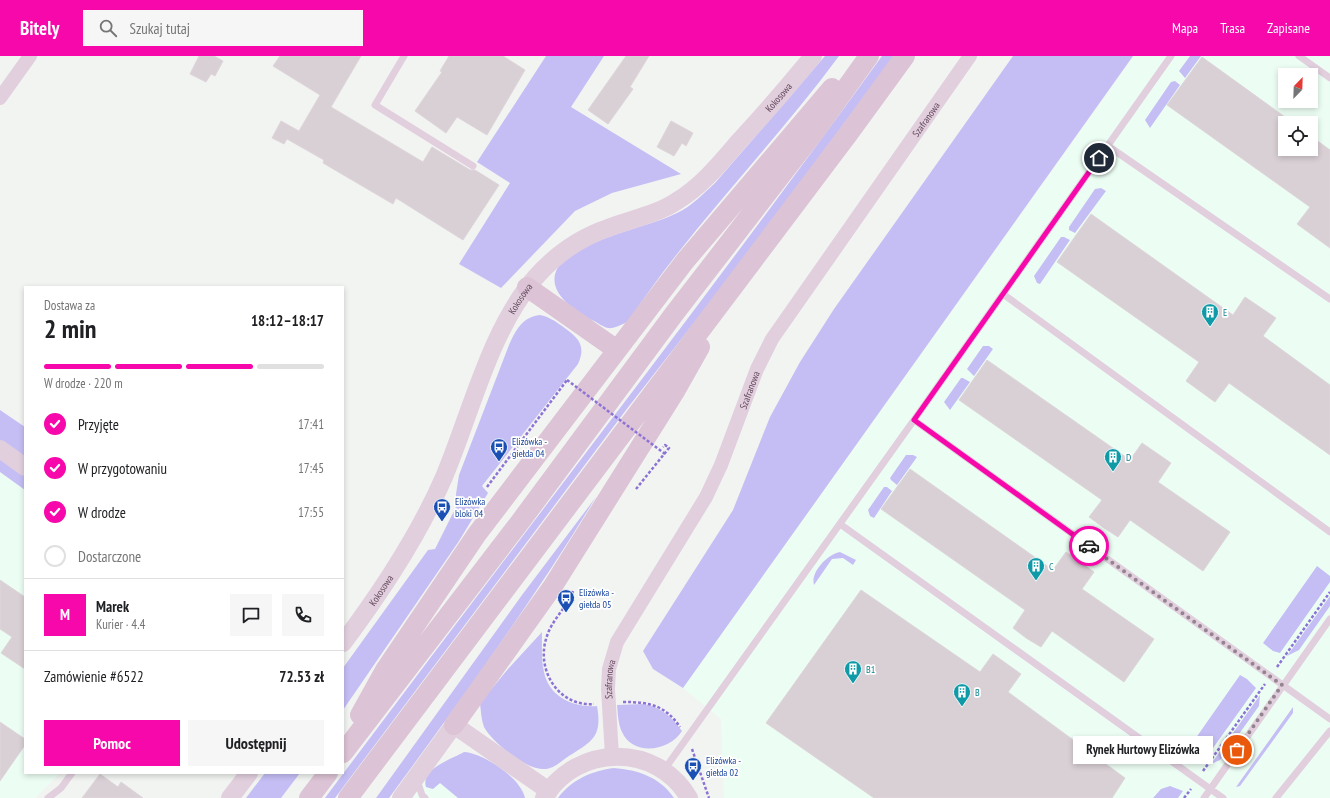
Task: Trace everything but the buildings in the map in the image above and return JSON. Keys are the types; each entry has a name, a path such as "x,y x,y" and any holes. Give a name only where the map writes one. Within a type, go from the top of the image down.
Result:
{"main road":[{"path":"344,744 385,670 457,561 685,261 838,80 865,56"},
{"path":"344,752 501,547 674,314 816,130 869,56"},
{"path":"348,798 849,133 905,56"},
{"path":"454,725 553,586 674,393 736,282"},
{"path":"528,287 617,350"},
{"path":"308,798 327,774"}],"street":[{"path":"0,98 30,56"},
{"name":"Szafranowa","path":"612,756 608,689 609,669 616,642 706,497 721,465 757,368 772,339 970,56"},
{"name":"Kokosowa","path":"344,642 392,573 424,519 452,458 502,329 528,287 550,262 574,243 609,227 670,205 694,188 713,171 807,58"},
{"path":"0,449 24,467"},
{"path":"401,798 454,725 547,794 559,778 572,769 586,762 612,756 640,759 664,770 675,780 689,798"},
{"path":"230,798 248,774"}],"lane":[{"path":"404,56 375,105 473,166"},
{"path":"664,770 1171,56"},
{"path":"1299,56 1330,78"},
{"path":"1108,146 1330,299"},
{"path":"1003,294 1330,532"},
{"path":"914,420 1330,719"},
{"path":"840,524 1222,798"},
{"path":"1204,798 1282,685 1330,619"},
{"path":"1276,798 1330,731"},
{"path":"48,798 61,788 71,774"},
{"path":"417,776 422,795 425,798"}],"path":[{"path":"487,487 567,380 664,454 632,496"},
{"path":"571,386 575,381"},
{"path":"536,423 541,426"},
{"path":"1184,798 1330,592"}],"shaded area":[{"path":"546,56 604,56 571,107 681,174 612,193 575,211 501,288 459,264 510,183 477,162"},
{"path":"825,56 839,56 786,123 704,220 652,287 628,322 613,328 606,327 580,313 565,301 555,286 554,278 557,269 566,259 578,250 594,242 664,219 677,213 692,203 715,183"},
{"path":"882,56 894,56 739,265 626,410 335,798 325,798 745,243"},
{"path":"1013,56 1133,56 683,688 653,669 643,651 733,510 770,417 800,362 834,309"},
{"path":"1134,56 1330,56 1330,798 724,798 721,719 683,688"},
{"path":"1190,56 1201,56 1185,78 1179,71"},
{"path":"1175,81 1180,85 1150,128 1145,120 1171,82"},
{"path":"1101,188 1106,191 1075,233 1069,230 1069,227 1095,189"},
{"path":"1061,237 1070,240 1040,284 1037,283 1034,276"},
{"path":"540,315 554,321 576,338 581,346 581,357 578,364 482,486 488,493 459,541 344,709 344,667 428,550 435,549 456,507 456,494 459,475 509,345 520,325 524,321"},
{"path":"983,346 989,346 993,349 974,376 967,369"},
{"path":"961,378 970,382 950,410 944,402"},
{"path":"0,410 24,426 24,489 0,472"},
{"path":"906,455 913,455 917,457 897,485 890,478"},
{"path":"0,472 24,489 24,774 59,774 35,798 0,798"},
{"path":"884,487 887,487 892,491 874,518 870,516 868,510"},
{"path":"596,497 522,612 470,687 389,798 376,798 522,595"},
{"path":"840,552 856,560 853,565 843,558 832,559 814,585 813,580 817,569 830,556"},
{"path":"1317,566 1330,576 1330,582 1280,653 1273,651 1263,643"},
{"path":"1330,596 1330,606 1299,650 1287,656"},
{"path":"542,632 543,667 547,681 551,688 571,703 597,706 598,717 596,733 588,743 555,766 546,769 535,768 526,764 501,747 494,740 484,727 480,703 508,669"},
{"path":"1240,675 1247,679 1256,688 1203,762 1186,752"},
{"path":"1260,695 1259,706 1220,760 1211,764"},
{"path":"642,704 654,707 665,713 682,731 676,738 661,747 643,748 634,745 627,740 622,732 617,705"},
{"path":"1293,707 1293,713 1240,786 1236,787"},
{"path":"464,752 472,753 481,757 500,768 509,775 522,790 525,798 458,798 440,783 433,789 426,787 425,781 432,770 445,761"},
{"path":"614,768 632,771 648,776 662,785 674,798 558,798 564,791 583,777 598,771"},
{"path":"264,774 299,774 281,798 246,798"},
{"path":"426,778 425,785 431,790 440,783 458,798 412,798"},
{"path":"1170,786 1183,791 1178,798 1153,798 1161,789"}],"way so far":[{"path":"1089,546 1282,685 1237,750"}],"place":[{"name":"E","path":"1210,327"},
{"name":"Elizówka - giełda 04","path":"499,462"},
{"name":"D","path":"1113,472"},
{"name":"Elizówka bloki 04","path":"442,522"},
{"name":"C","path":"1036,581"},
{"name":"Elizówka - giełda 05","path":"566,613"},
{"name":"B1","path":"853,684"},
{"name":"B","path":"962,707"},
{"name":"Rynek Hurtowy Elizówka","path":"1237,750"},
{"name":"Elizówka - giełda 02","path":"693,781"}],"route":[{"path":"1089,546 914,420 1099,158"}]}
